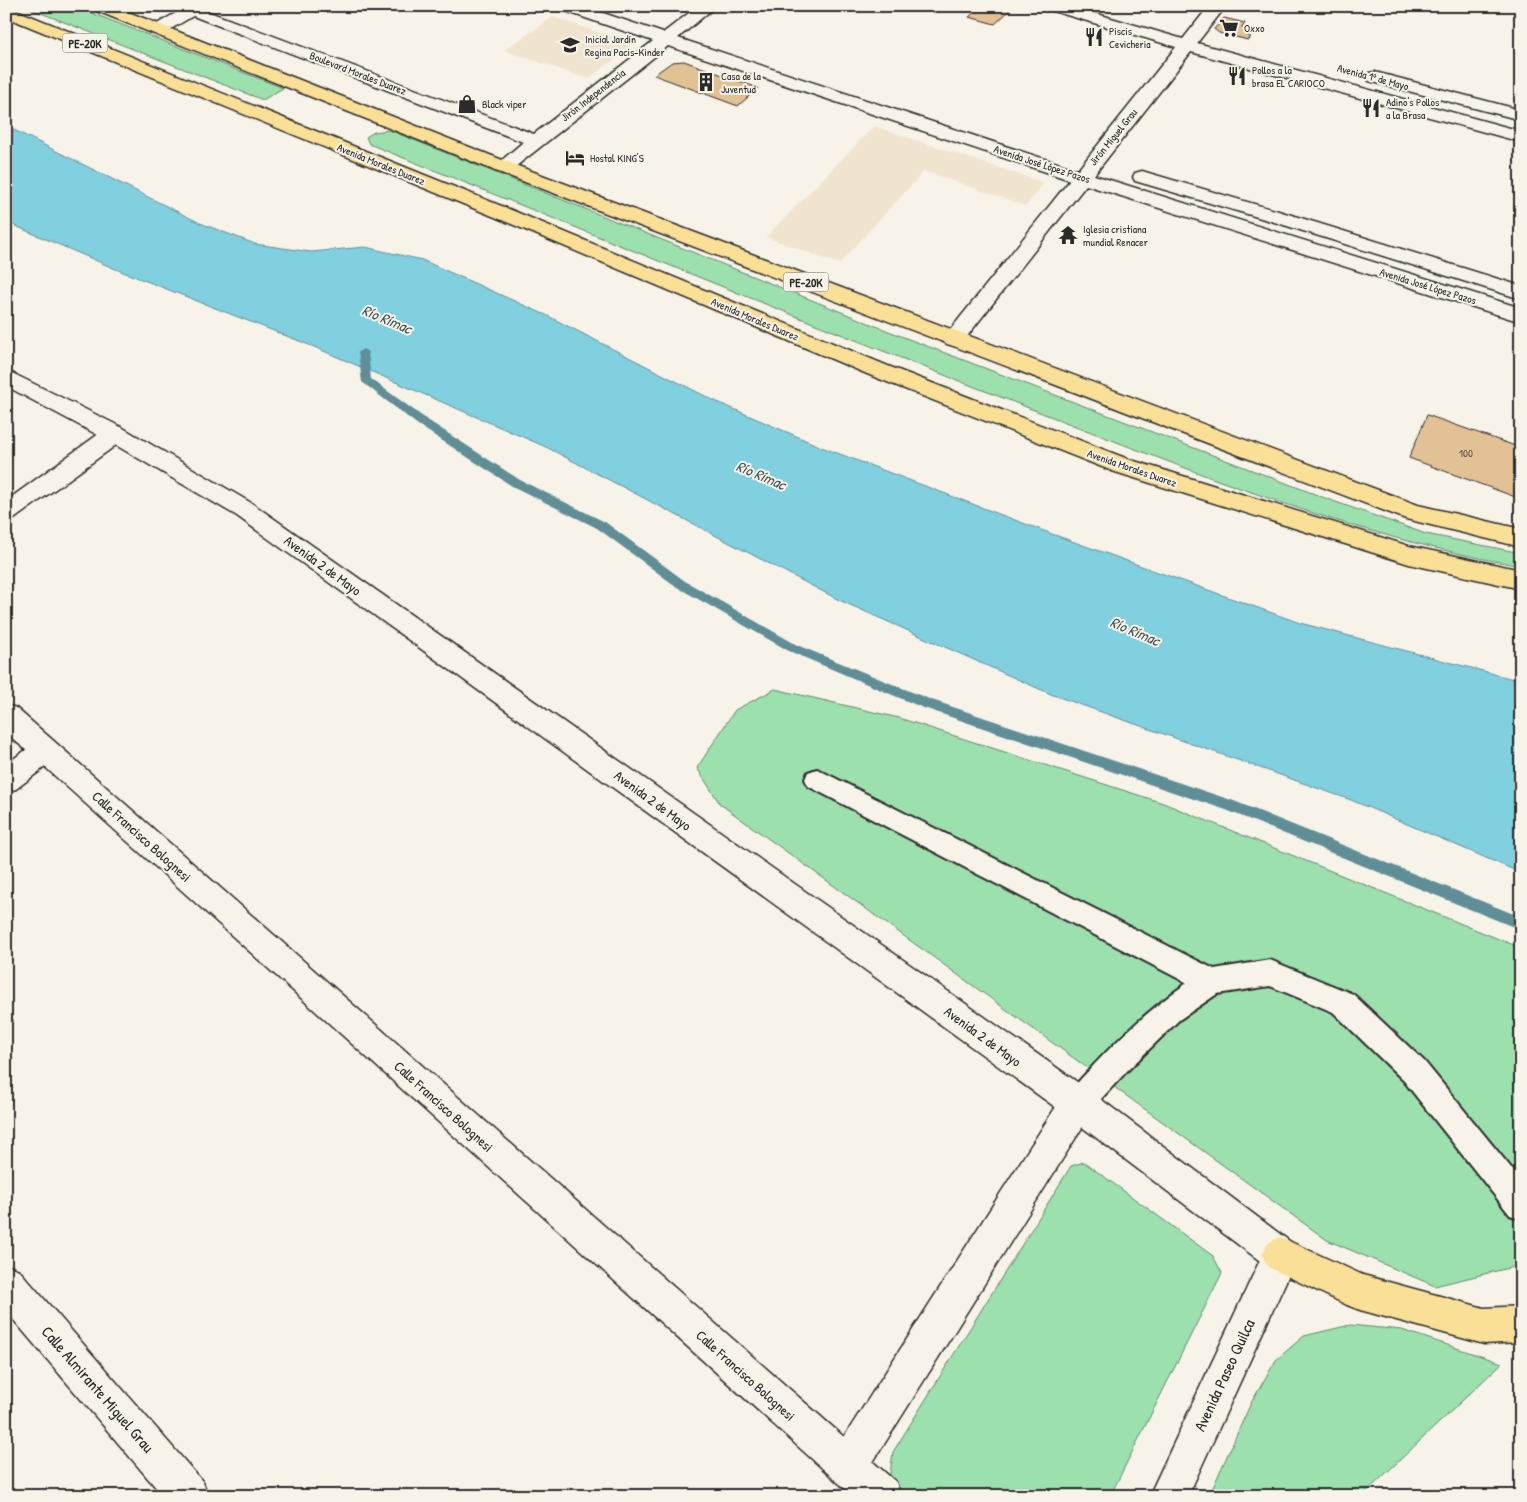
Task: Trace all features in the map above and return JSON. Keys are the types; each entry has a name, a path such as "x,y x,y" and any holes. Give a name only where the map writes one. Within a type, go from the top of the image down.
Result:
{"highway":[{"name":"Avenida Morales Duarez","path":"98,6 158,30 293,106 880,371 1120,465 1409,555 1521,580"},
{"name":"Avenida Morales Duarez","path":"6,11 293,106 504,167 1414,513 1521,538"},
{"path":"1280,1255 1360,1292 1484,1326 1521,1324"}],"street":[{"name":"Avenida José López Pazos","path":"565,6 672,33 1091,164 1287,220 1521,293"},
{"name":"Avenida José López Pazos","path":"611,6 672,33 1091,164 1521,315"},
{"name":"Jirón Independencia","path":"504,167 708,6"},
{"name":"Avenida 1º de Mayo","path":"1052,6 1521,137"},
{"path":"1109,6 1216,36"},
{"name":"Jirón Miguel Grau","path":"954,339 1218,6"},
{"path":"158,30 191,8"},
{"name":"Boulevard Morales Duarez","path":"191,8 536,141"},
{"name":"Avenida 1º de Mayo","path":"1358,73 1521,115"},
{"name":"Avenida 2 de Mayo","path":"6,377 116,434 245,510 1078,1104 1280,1255"},
{"path":"6,514 116,434"},
{"name":"Calle Francisco Bolognesi","path":"6,716 882,1496"},
{"path":"6,780 46,751"},
{"path":"848,1466 1078,1104"},
{"name":"Avenida Paseo Quilca","path":"1168,1496 1280,1255"},
{"name":"Calle Almirante Miguel Grau","path":"6,1283 189,1496"}],"lane":[{"path":"818,779 1212,982"},
{"path":"1078,1104 1117,1061 1169,1011 1212,982 1270,974 1343,1003 1414,1071 1521,1204"}],"shaded area":[{"name":"Inicial Jardín Regina Pacis-Kinder","path":"553,17 628,42 630,48 588,79 504,50"},
{"path":"874,126 1044,183 1026,206 924,171 839,264 766,237"}],"green space":[{"path":"23,6 74,6 283,88 263,100"},
{"path":"389,130 911,340 1333,501 1426,534 1521,553 1521,566 1396,538 1335,520 1213,479 867,345 369,144 366,137 374,132"},
{"path":"775,689 899,718 1163,803 1521,948 1521,1265 1435,1286 1327,1240 720,804 697,768 735,710"},
{"path":"1084,1162 1213,1256 1222,1273 1110,1496 905,1496 889,1481 893,1452 1071,1166"},
{"path":"1350,1325 1402,1330 1502,1363 1362,1496 1209,1496 1251,1403 1276,1360 1304,1336"}],"water":[{"name":"Río Rímac","path":"6,126 200,223 255,244 311,252 365,247 422,260 546,315 715,401 824,448 1052,534 1300,623 1521,681 1521,873 1351,800 1053,695 839,600 546,447 312,346 118,270 6,222"}],"building":[{"path":"978,6 1004,6 1011,9 995,24 969,17 980,7"},
{"name":"Oxxo","path":"1224,18 1245,23 1242,28 1251,30 1247,35 1251,37 1248,40 1219,33 1214,29"},
{"name":"Casa de la Juventud","path":"684,61 758,88 738,106 654,75 672,62"},
{"path":"1427,415 1521,448 1521,499 1409,458"}],"waterway":[{"path":"363,352 366,380 422,422 516,483 601,525 681,584 793,648 925,703 1229,805 1521,924"}],"place":[{"name":"Oxxo","path":"1229,28"},
{"name":"Piscis Cevicheria","path":"1094,37"},
{"name":"Inicial Jardín Regina Pacis-Kinder","path":"570,45"},
{"name":"Pollos a la brasa EL CARIOCO","path":"1237,76"},
{"name":"Casa de la Juventud","path":"706,82"},
{"name":"Black viper","path":"467,104"},
{"name":"Adino's Pollos a la Brasa","path":"1371,108"},
{"name":"Hostal KING'S","path":"575,158"},
{"name":"Iglesia cristiana mundial Renacer","path":"1068,235"}]}
